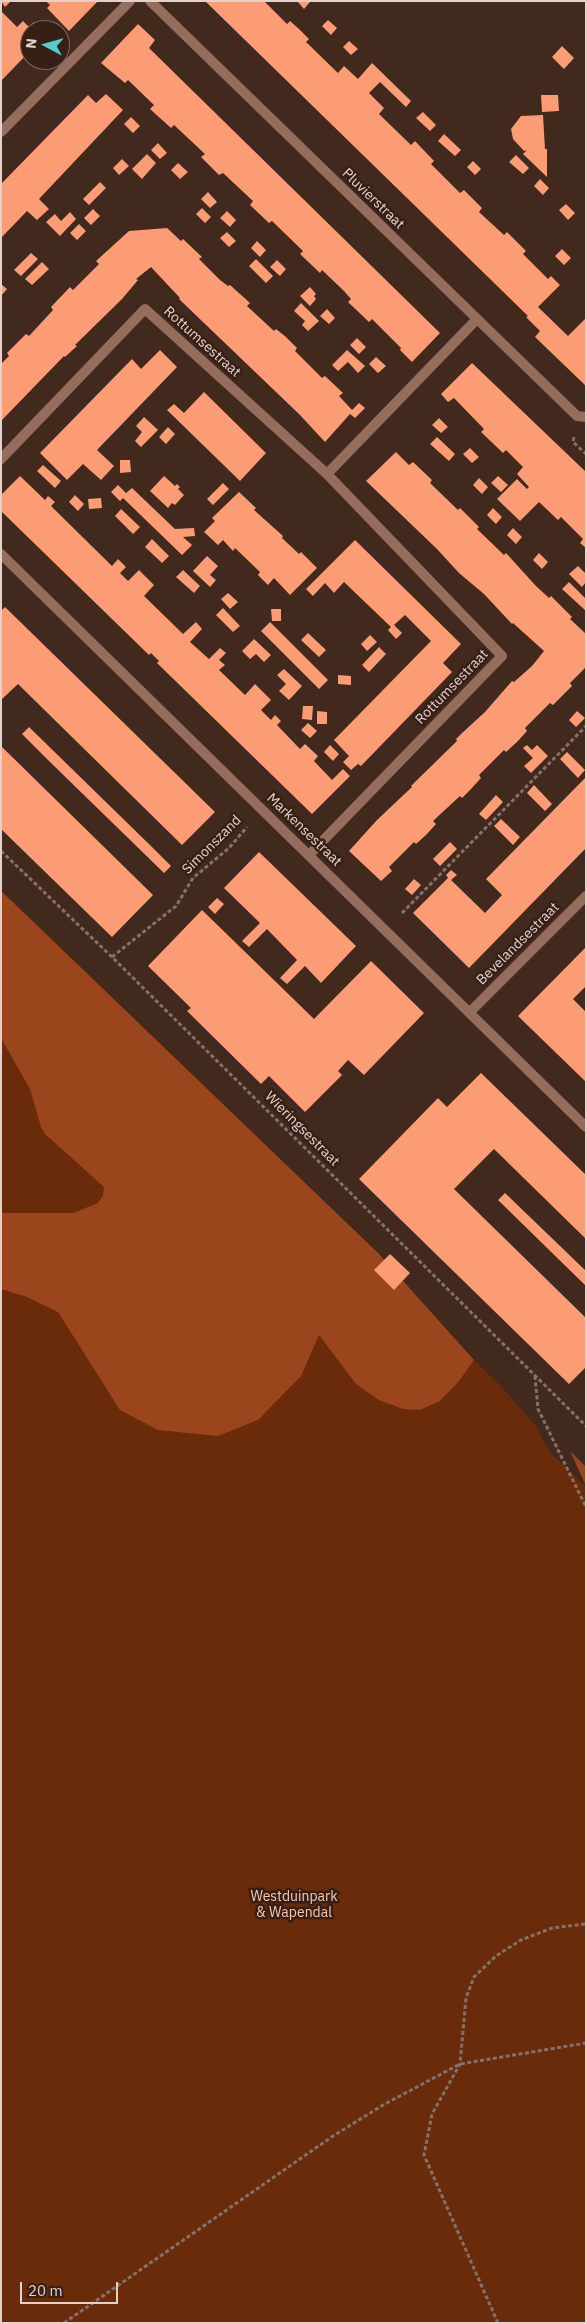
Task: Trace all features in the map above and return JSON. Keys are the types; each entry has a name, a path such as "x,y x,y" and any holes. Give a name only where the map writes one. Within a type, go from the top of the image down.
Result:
{"street":[{"path":"1,132 130,1"},
{"name":"Pluvierstraat","path":"150,1 478,319 581,416"},
{"name":"Rottumsestraat","path":"1,458 145,309 327,474 502,656 309,854"},
{"path":"327,474 478,319"},
{"name":"Markensestraat","path":"1,554 586,1127"},
{"name":"Bevelandsestraat","path":"470,1012 586,896"}],"path":[{"path":"402,913 586,726"},
{"name":"Simonszand","path":"112,956 176,906 193,878 229,848 262,809"},
{"name":"Wieringsestraat","path":"1,850 112,956 586,1426"},
{"path":"534,1375 538,1408 586,1507"},
{"path":"581,1421 586,1416"},
{"path":"498,2323 424,2155 432,2114 460,2064 466,1998 474,1977 496,1956 520,1940 552,1928 586,1924"},
{"path":"64,2323 333,2136 383,2105 460,2064 586,2043"}],"green space":[{"name":"Westduinpark & Wapendal","path":"1,890 378,1253 464,1349 473,1362 474,1360 502,1387 535,1425 550,1452 586,1487 586,2323 1,2323"}],"shaded area":[{"path":"1,891 378,1253 474,1360 459,1381 440,1401 420,1410 403,1409 379,1400 356,1384 319,1335 301,1376 258,1420 218,1436 158,1430 120,1410 58,1312 27,1297 1,1289 1,1213 73,1213 98,1203 103,1196 104,1187 45,1134 41,1127 30,1089 1,1038"},
{"path":"570,1451 586,1467 586,1486"}],"building":[{"path":"1,1 11,1 5,7"},
{"path":"46,1 98,1 70,30 70,20 58,20 47,8 50,5"},
{"path":"205,1 264,1 287,24 290,21 299,29 309,39 306,42 338,73 344,66 358,79 372,63 411,101 406,107 380,82 369,93 384,108 379,114 411,145 415,141 434,161 431,164 460,193 464,190 482,208 479,212 504,235 507,232 526,251 523,254 548,279 551,276 560,285 538,307 568,336 586,318 586,386 535,337 540,331 526,317 528,316"},
{"path":"297,1 309,1 310,2 304,9"},
{"path":"1,11 17,27 20,24 20,61 1,81"},
{"path":"328,20 337,28 331,35 322,26"},
{"path":"138,24 155,40 149,48 440,333 412,362 372,319 369,322 348,302 351,299 344,291 322,270 320,273 300,254 303,251 272,221 269,223 250,205 253,201 223,173 219,175 201,157 205,154 174,125 171,128 150,109 154,105 128,80 125,83 101,63"},
{"path":"349,41 358,49 351,55 343,47"},
{"path":"562,46 574,58 564,69 552,57"},
{"path":"106,94 123,110 39,199 49,209 37,220 27,211 1,238 1,184 88,95 96,103"},
{"path":"541,95 558,95 559,111 542,112"},
{"path":"423,112 436,125 430,131 416,118"},
{"path":"543,115 545,149 547,149 547,177 523,154 527,150 524,151 513,139 511,129 521,116"},
{"path":"131,117 140,126 133,133 124,124"},
{"path":"444,134 461,150 455,156 438,141"},
{"path":"158,143 167,153 160,159 151,150"},
{"path":"147,154 156,163 142,179 132,169"},
{"path":"516,155 529,168 523,174 509,162"},
{"path":"122,159 129,166 119,175 113,168"},
{"path":"473,161 481,169 475,175 467,167"},
{"path":"178,163 188,172 180,179 171,170"},
{"path":"540,179 549,188 543,195 534,186"},
{"path":"100,182 106,188 89,205 83,199"},
{"path":"208,192 217,202 210,208 201,199"},
{"path":"566,204 575,213 568,220 559,210"},
{"path":"202,208 211,217 205,223 196,214"},
{"path":"93,209 100,216 91,225 84,218"},
{"path":"227,211 236,220 230,227 220,218"},
{"path":"70,212 76,219 60,236 46,222 55,214 61,221"},
{"path":"79,224 86,231 77,240 70,233"},
{"path":"167,228 181,241 183,239 202,257 199,259 220,280 228,286 230,285 250,303 247,306 274,331 276,329 286,337 297,348 295,351 322,378 325,376 343,393 339,396 352,410 359,403 365,408 355,418 350,414 325,442 300,415 179,299 151,267 136,279 138,280 122,299 1,421 1,364 9,356 7,353 26,334 29,336 53,310 51,307 70,287 73,290 99,264 96,261 129,231"},
{"path":"227,232 236,241 229,247 220,238"},
{"path":"257,241 266,250 260,257 251,248"},
{"path":"562,249 571,258 564,265 555,256"},
{"path":"31,253 38,259 21,276 14,270"},
{"path":"256,259 273,276 266,283 249,266"},
{"path":"277,260 286,269 280,276 270,267"},
{"path":"42,262 49,269 32,285 25,279"},
{"path":"1,284 7,289 1,296"},
{"path":"310,287 316,294 314,296 316,299 310,306 300,296"},
{"path":"301,303 319,321 308,331 302,325 305,321 294,311"},
{"path":"327,309 335,318 329,324 320,316"},
{"path":"357,338 366,347 359,354 350,345"},
{"path":"160,350 177,367 97,450 114,466 101,480 83,464 67,480 40,453 132,359 141,369"},
{"path":"347,350 365,366 358,373 348,362 338,371 332,365"},
{"path":"376,357 386,366 378,373 369,364"},
{"path":"472,363 586,472 586,548 580,543 583,539 561,517 558,520 539,502 520,521 497,499 517,479 527,489 529,487 517,474 523,467 506,450 503,453 481,432 484,429 454,398 448,402 441,394"},
{"path":"204,392 266,453 240,481 167,410 174,404 184,413"},
{"path":"144,417 158,430 141,447 135,441 142,432 136,426"},
{"path":"439,418 448,427 441,433 432,425"},
{"path":"168,427 175,434 166,444 159,437"},
{"path":"437,437 455,454 449,461 430,444"},
{"path":"470,448 479,457 472,463 463,454"},
{"path":"396,452 409,465 413,462 432,480 430,483 479,527 477,529 504,555 506,553 536,586 549,598 551,596 572,617 570,619 585,633 585,668 570,683 572,686 553,705 550,703 525,728 527,731 517,742 506,752 504,750 479,775 481,778 471,789 462,798 460,796 433,821 436,824 416,844 414,842 389,867 392,871 381,881 349,851 377,820 457,741 456,739 485,712 512,681 514,682 532,666 544,651 512,624 484,594 459,573 437,549 366,481"},
{"path":"120,460 130,460 131,472 120,473"},
{"path":"43,465 61,481 55,488 37,471"},
{"path":"20,476 45,500 48,496 55,502 51,506 112,566 118,559 126,567 120,573 128,581 139,570 154,585 144,596 183,634 196,622 202,629 190,642 209,659 220,648 226,653 219,660 225,665 219,670 245,695 255,684 271,700 261,710 271,720 275,715 281,721 277,725 300,749 305,744 318,756 314,761 332,780 343,769 350,776 312,814 157,663 159,661 151,653 149,655 1,511 1,495"},
{"path":"164,476 175,486 177,484 180,487 178,489 184,495 175,505 172,503 168,508 150,491"},
{"path":"498,476 508,485 501,492 491,483"},
{"path":"479,478 488,487 482,494 473,485"},
{"path":"223,483 229,489 213,505 207,499"},
{"path":"118,485 126,493 132,488 175,529 194,528 195,536 183,537 192,545 182,555 123,498 120,501 111,492"},
{"path":"239,492 256,508 254,510 283,536 282,538 299,554 301,552 317,568 290,595 274,578 268,585 258,575 260,572 235,548 233,551 223,540 218,545 204,532 215,521 212,518"},
{"path":"75,495 84,504 78,511 69,502"},
{"path":"101,498 102,508 89,509 88,499"},
{"path":"493,508 502,517 496,524 487,515"},
{"path":"121,509 140,527 133,534 115,516"},
{"path":"513,528 522,537 516,544 507,535"},
{"path":"152,539 169,556 162,563 145,547"},
{"path":"355,540 461,644 443,663 452,672 361,766 358,764 351,770 343,762 349,756 334,740 431,641 405,615 394,625 402,633 396,639 388,630 391,627 344,582 334,593 325,583 313,596 306,589"},
{"path":"539,553 548,562 542,569 533,560"},
{"path":"207,556 218,566 210,575 216,580 210,587 193,571"},
{"path":"578,566 586,574 586,582 582,587 569,574"},
{"path":"183,570 200,586 194,593 176,577"},
{"path":"569,582 586,599 586,611 562,589"},
{"path":"228,593 238,602 230,609 221,599"},
{"path":"5,607 215,812 182,845 18,684 1,700 1,611"},
{"path":"223,608 240,626 233,632 216,615"},
{"path":"271,609 281,609 281,621 272,621"},
{"path":"270,622 328,680 319,689 261,631"},
{"path":"308,633 326,650 319,657 301,640"},
{"path":"370,635 377,642 367,651 361,644"},
{"path":"254,639 271,655 264,662 256,654 250,659 242,651"},
{"path":"379,647 386,654 369,672 362,665"},
{"path":"284,669 302,686 289,700 279,691 286,684 277,675"},
{"path":"338,675 351,676 351,685 338,684"},
{"path":"303,706 313,706 312,720 302,719"},
{"path":"317,711 327,712 327,724 317,724"},
{"path":"577,711 585,718 576,727 569,720"},
{"path":"308,723 317,731 310,738 301,730"},
{"path":"29,727 171,866 164,873 22,734"},
{"path":"330,745 339,754 333,761 324,752"},
{"path":"527,745 532,750 537,745 548,756 531,773 524,766 533,758 523,748"},
{"path":"1,746 153,895 112,937 1,829"},
{"path":"567,752 585,770 578,778 560,759"},
{"path":"586,777 586,848 469,968 413,913 448,878 446,875 451,870 457,875 451,880 485,913 502,895 486,879"},
{"path":"534,785 552,804 545,811 527,793"},
{"path":"496,795 503,802 486,820 479,814"},
{"path":"501,819 520,837 513,845 494,826"},
{"path":"450,842 457,849 440,866 433,859"},
{"path":"259,852 356,946 321,983 305,966 287,984 280,978 297,960 267,929 249,947 242,941 260,923 224,888"},
{"path":"414,879 421,885 412,895 405,889"},
{"path":"217,898 224,904 215,914 208,907"},
{"path":"202,910 314,1019 371,961 424,1013 364,1075 348,1060 338,1071 342,1075 305,1112 269,1076 261,1084 187,1011 191,1008 148,966"},
{"path":"586,947 586,986 573,999 586,1012 586,1082 518,1016"},
{"path":"481,1073 586,1175 586,1239 494,1149 454,1189 586,1318 586,1367 569,1384 359,1179 438,1098 447,1107"},
{"path":"505,1193 586,1271 586,1286 498,1200"},
{"path":"390,1254 410,1273 394,1290 374,1270"}]}
